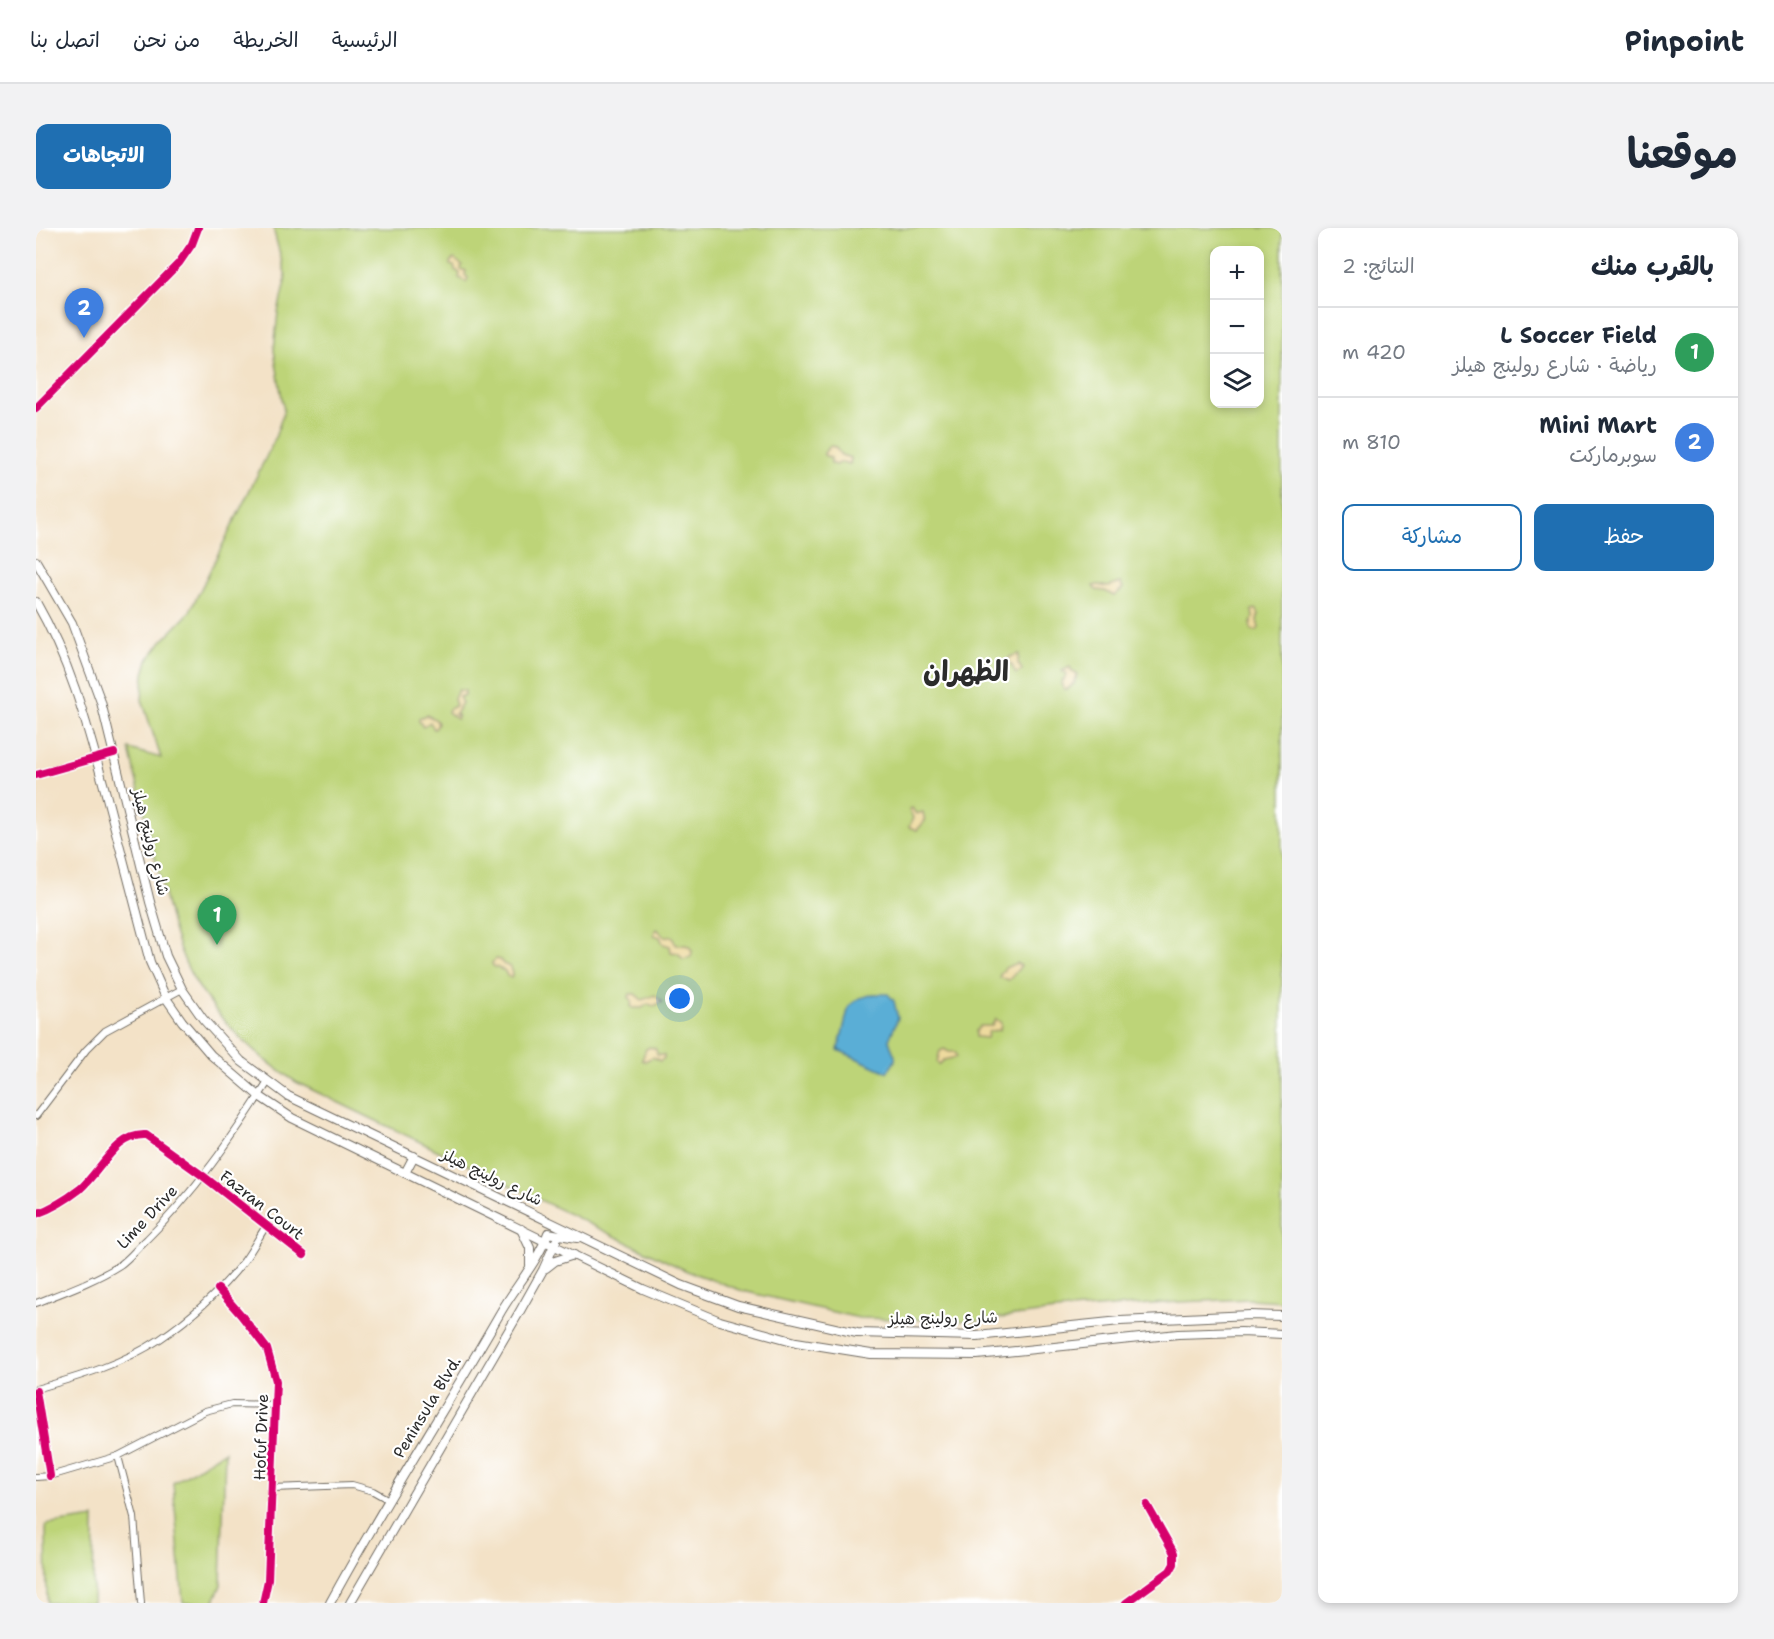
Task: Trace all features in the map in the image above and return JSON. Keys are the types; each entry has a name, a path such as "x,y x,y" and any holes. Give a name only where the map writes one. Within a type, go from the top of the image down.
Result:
{"main road":[{"name":"شارع رولينج هيلز","path":"36,561 72,623 101,702 166,956 182,989 203,1019 241,1061 288,1096 681,1285 729,1302 857,1333 977,1336 1140,1320 1250,1315 1282,1316"},
{"name":"شارع رولينج هيلز","path":"36,602 74,681 150,962 166,998 211,1055 259,1096 292,1118 643,1289 720,1321 795,1342 871,1354 977,1355 1178,1334 1240,1332 1282,1334"},
{"path":"405,1173 414,1156"},
{"name":"Peninsula Blvd.","path":"350,1603 543,1270 557,1237 546,1220"},
{"path":"521,1229 530,1248 530,1265"},
{"name":"Peninsula Blvd.","path":"330,1603 543,1240 548,1233 554,1234"},
{"path":"554,1234 586,1239"},
{"path":"543,1270 556,1261 574,1255"}],"street":[{"path":"36,408 179,263 192,244 198,228"},
{"path":"36,775 114,753"},
{"path":"36,1116 86,1050 105,1031 182,989"},
{"name":"Lime Drive","path":"36,1303 76,1287 121,1264 167,1219 203,1176 232,1138 268,1082"},
{"name":"Fazran Court","path":"36,1214 56,1207 81,1188 125,1140 136,1134 146,1135 203,1176 304,1255"},
{"path":"50,1476 36,1390 118,1362 159,1340 218,1289 244,1260 266,1226"},
{"name":"Hofuf Drive","path":"218,1289 267,1349 276,1381 268,1580 263,1603"},
{"path":"36,1477 50,1476 118,1456 205,1411 232,1404 276,1405"},
{"path":"118,1456 134,1517 141,1603"},
{"path":"273,1488 352,1485 373,1491 389,1500"},
{"path":"1126,1603 1170,1572 1174,1564 1174,1553 1147,1505"}],"green space":[{"path":"273,228 1282,228 1282,1301 1250,1299 1179,1302 1055,1311 976,1321 859,1318 743,1291 687,1271 296,1082 241,1038 206,998 183,958 169,916 129,749 161,758 142,700 144,674 148,660 162,641 189,613 274,441 284,411 274,350 278,312 286,277"},
{"path":"225,1451 221,1585 213,1603 183,1603 173,1483"},
{"path":"94,1518 93,1603 47,1603 46,1525"}],"sand":[{"path":"454,259 462,265 461,269 466,271 465,275 468,278 466,282 459,278 460,273 450,265"},
{"path":"830,446 835,447 841,455 851,458 850,464 831,463 831,458 824,455"},
{"path":"1120,583 1123,588 1114,596 1105,591 1096,590 1093,586 1108,587"},
{"path":"1256,609 1259,614 1257,620 1259,628 1256,631 1252,630 1250,625 1253,618 1252,610"},
{"path":"1019,654 1018,663 1022,670 1016,674 1007,661 1010,657"},
{"path":"1070,667 1072,672 1077,674 1075,682 1068,689 1064,689 1061,684 1067,674 1062,671"},
{"path":"458,690 465,691 465,695 459,697 462,703 455,714 458,716 457,719 448,712 456,706 454,699"},
{"path":"426,715 435,719 438,723 436,728 434,729 430,722 423,727 419,718"},
{"path":"912,808 916,814 923,812 925,821 917,830 909,827 913,818 909,809"},
{"path":"657,929 664,936 672,937 676,945 689,946 692,951 691,957 683,959 678,953 671,952 670,946 663,944 660,937 654,935"},
{"path":"496,959 510,967 511,978 505,971 493,966 492,963"},
{"path":"1016,963 1021,966 1009,980 1000,978 1005,968"},
{"path":"630,994 635,994 642,1000 655,995 662,1002 654,1006 648,1004 642,1008 633,1008"},
{"path":"996,1019 1001,1023 1000,1030 989,1031 987,1038 976,1037 976,1031 980,1026 991,1026"},
{"path":"650,1047 656,1049 657,1055 664,1055 664,1058 660,1061 653,1057 642,1060 646,1049"},
{"path":"944,1049 955,1052 957,1057 944,1060 939,1065 937,1062 940,1051"}],"water":[{"path":"874,994 888,994 894,1001 898,1018 889,1040 895,1059 887,1072 838,1050 849,1006 860,998"}],"cycle path":[{"path":"36,408 179,263 192,244 198,228"},
{"path":"36,775 114,753"},
{"path":"36,1214 70,1197 80,1189 117,1146 135,1136 146,1135 203,1176 304,1255"},
{"path":"218,1289 267,1349 276,1381 268,1580 263,1603"},
{"path":"36,1391 50,1476"},
{"path":"1126,1603 1170,1571 1174,1564 1174,1553 1147,1505"}],"place":[{"name":"Mini Mart","path":"84,338"},
{"name":"L Soccer Field","path":"217,945"}],"district":[{"name":"الظهران","path":"966,671"}]}
